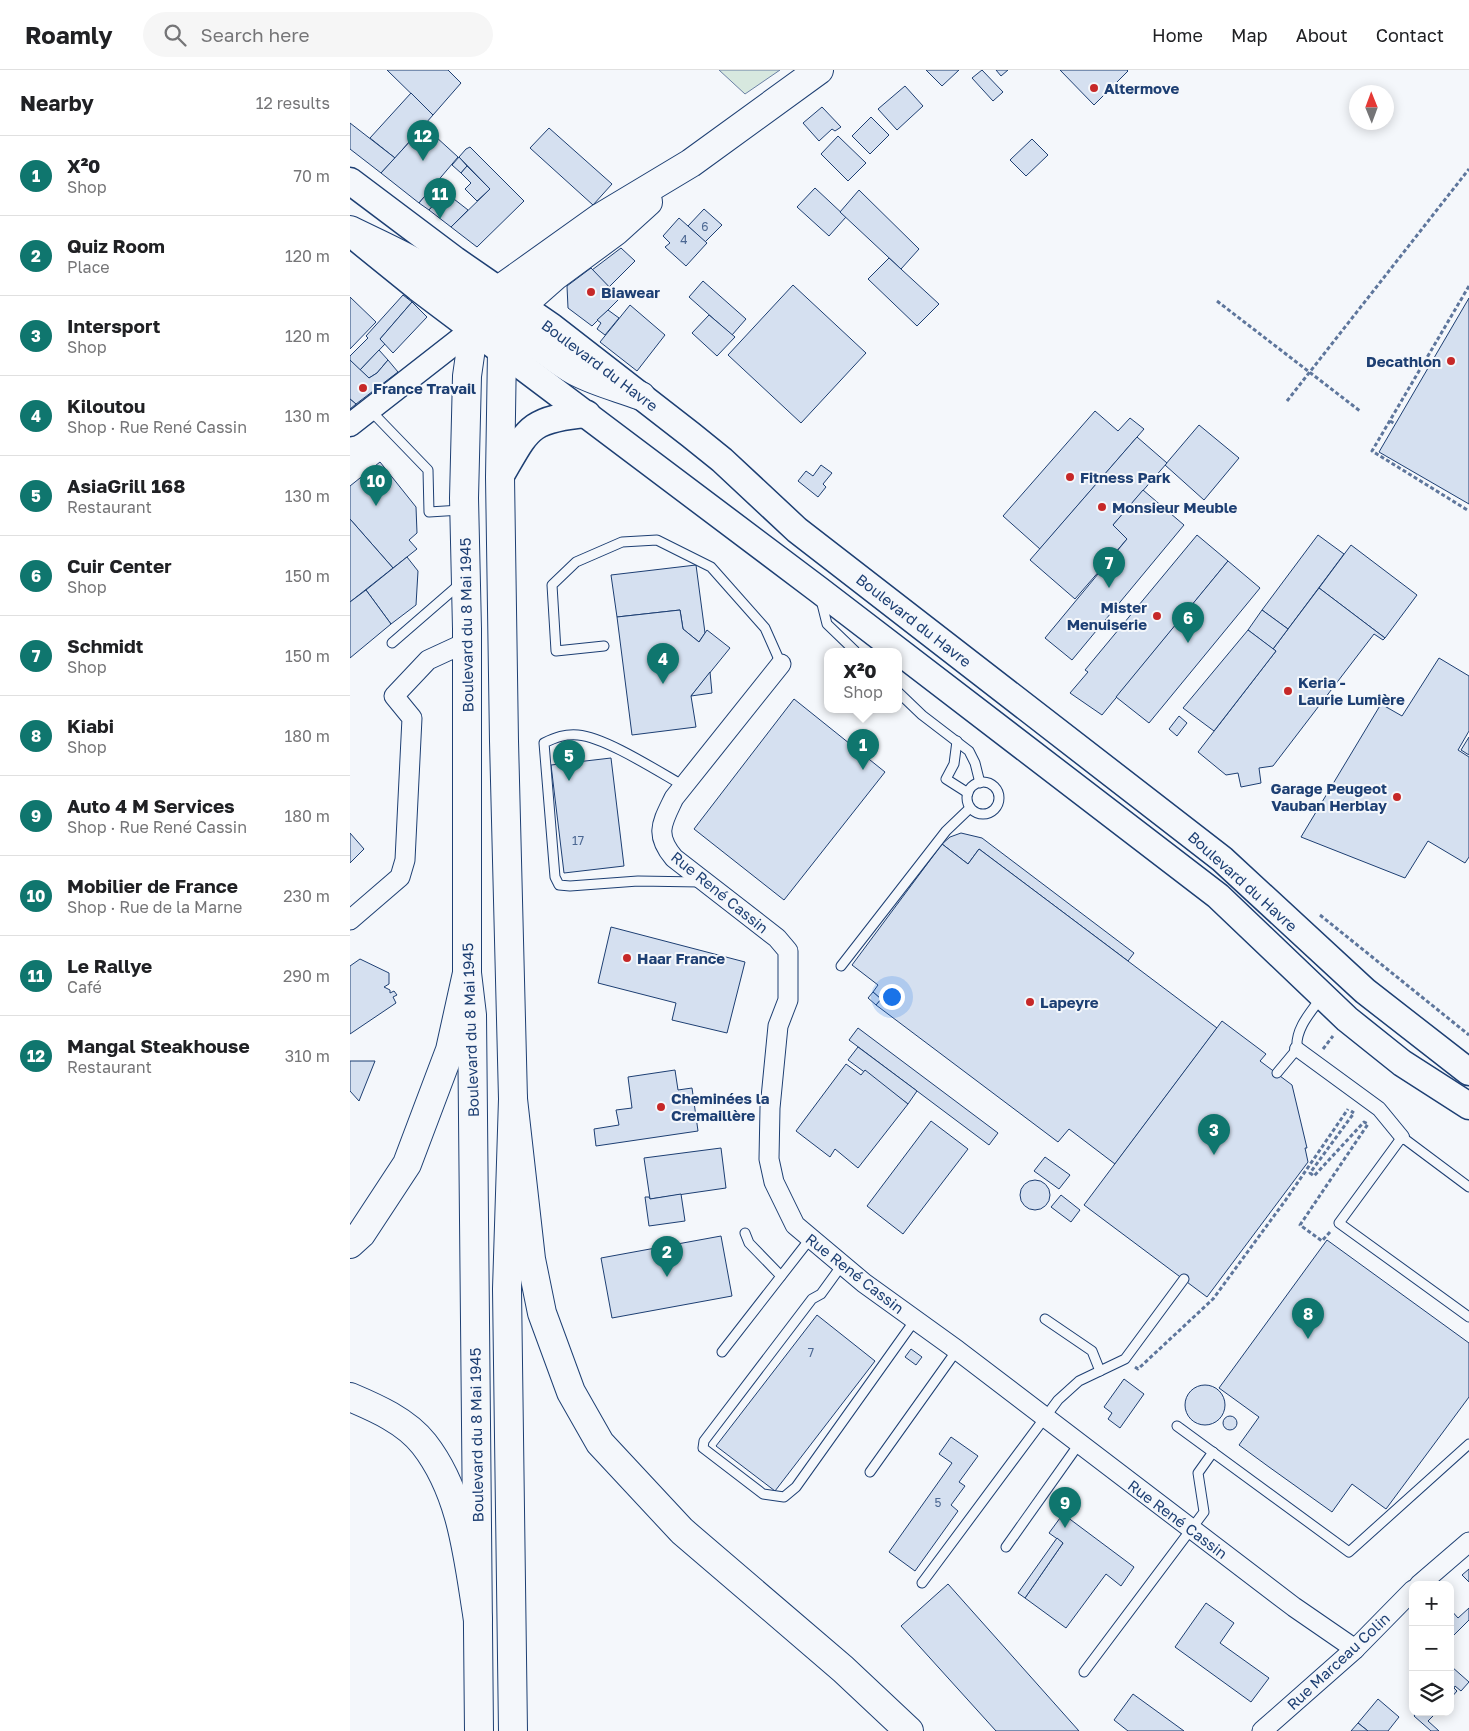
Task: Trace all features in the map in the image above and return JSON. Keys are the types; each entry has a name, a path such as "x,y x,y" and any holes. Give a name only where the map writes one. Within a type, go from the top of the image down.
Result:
{"main road":[{"path":"491,297 601,217 692,163 819,70"},
{"path":"513,1731 507,1289 513,1099 500,477 504,341 521,306 555,276 616,231 692,163"},
{"path":"350,180 455,260 491,297"},
{"path":"350,232 423,267 452,289 491,297 521,306"},
{"path":"350,232 473,329 504,341 528,338 575,371 641,396"},
{"name":"Boulevard du 8 Mai 1945","path":"479,1731 472,1015 468,986 466,376 473,329 491,297"},
{"name":"Boulevard du Havre","path":"521,306 641,396 722,460 797,530 1222,859 1358,985 1469,1072"},
{"name":"Boulevard du Havre","path":"504,341 587,414 895,648"},
{"path":"500,477 524,436 531,428 552,418 587,414"},
{"name":"Boulevard du Havre","path":"902,654 1218,896 1322,997 1402,1063 1469,1106"},
{"path":"350,1244 361,1234 407,1164 450,1050 468,986 510,998"},
{"path":"513,1099 531,1259 542,1313 571,1392 600,1443 682,1531 843,1669 909,1731"},
{"path":"350,1397 373,1406 398,1422 423,1443 447,1483 464,1531 478,1620"}],"street":[{"path":"350,425 473,329"},
{"path":"350,920 400,877 405,860 412,718 394,696 428,660 467,642"},
{"name":"Rue René Cassin","path":"781,664 674,798 662,823 661,835 665,847 674,858 777,938 788,951 788,1000 778,1026 770,1108 769,1159 774,1182 795,1224 842,1265 957,1350 1044,1419 1294,1607 1355,1649"},
{"path":"1297,1049 1379,1110 1402,1137"},
{"path":"1424,1581 1469,1542"},
{"name":"Rue Marceau Colin","path":"1262,1731 1355,1649 1409,1594"}],"lane":[{"path":"370,410 428,470 429,512 465,510"},
{"path":"604,646 556,650 552,585 576,562 622,542 657,540 711,567 766,628 781,664"},
{"path":"392,643 466,579"},
{"path":"819,590 827,624 852,648"},
{"path":"902,696 969,751 975,763 980,783"},
{"path":"684,786 617,749 579,734 559,736 544,743 555,877 560,884 570,886 638,881 705,882"},
{"path":"957,741 954,764 946,779 968,793"},
{"path":"980,783 989,783 997,790 998,804 987,814 978,813 970,808 967,798 968,793 980,783"},
{"path":"841,966 946,831 970,808"},
{"path":"1277,1073 1297,1049 1296,1037 1322,997"},
{"path":"1469,1187 1402,1137 1339,1223 1469,1317"},
{"path":"745,1233 749,1243 781,1276"},
{"path":"722,1352 810,1239"},
{"path":"842,1265 821,1294 812,1299 704,1441 703,1448 764,1494 784,1497 796,1487 915,1320"},
{"path":"922,1582 1058,1400 1079,1380 1125,1358 1184,1279"},
{"path":"1045,1319 1092,1351 1100,1371"},
{"path":"870,1472 957,1350"},
{"path":"1177,1426 1349,1552 1469,1444"},
{"path":"1006,1547 1079,1444"},
{"path":"1084,1672 1193,1530 1204,1512 1198,1473 1213,1452"}],"path":[{"path":"1287,401 1469,169"},
{"path":"1469,286 1390,421 1384,427 1372,451 1469,511"},
{"path":"1217,301 1360,411"},
{"path":"1390,421 1395,424"},
{"path":"1316,912 1469,1035"},
{"path":"1314,1061 1336,1033"},
{"path":"1339,1223 1322,1241 1300,1225 1368,1124 1364,1122 1314,1176 1310,1173 1354,1113 1340,1103"},
{"path":"1125,1358 1138,1369 1213,1299 1285,1201 1348,1109"}],"shaded area":[{"path":"719,70 780,70 745,94"}],"building":[{"path":"387,70 448,70 461,83 433,115"},
{"path":"926,70 959,70 942,86"},
{"path":"982,70 1003,92 993,101 972,78"},
{"path":"996,70 1008,70 1001,76"},
{"name":"Altermove","path":"1060,70 1127,70 1128,71 1094,105"},
{"path":"905,86 923,106 897,130 878,109"},
{"path":"411,93 433,115 395,158 370,138"},
{"path":"822,107 841,127 835,131 832,129 819,141 803,123"},
{"path":"871,117 889,135 870,154 852,136"},
{"path":"350,123 395,158 381,173 350,149"},
{"path":"424,126 458,157 419,203 381,173"},
{"path":"549,128 612,184 593,205 530,148"},
{"path":"838,136 866,163 848,181 821,154"},
{"path":"1032,139 1048,155 1026,176 1010,160"},
{"path":"470,147 524,201 477,247 451,227 490,189 459,157"},
{"path":"459,157 467,166 461,173 452,165"},
{"path":"467,166 490,189 477,201 465,189 471,183 461,173"},
{"path":"435,184 445,192 429,210 419,203"},
{"path":"815,188 846,217 829,236 797,207"},
{"path":"859,190 919,249 901,269 840,212"},
{"path":"445,192 468,210 451,227 429,210"},
{"path":"704,209 722,225 705,242 688,226"},
{"path":"679,218 707,243 686,266 665,247 670,243 663,236"},
{"path":"621,248 635,261 609,287 592,270"},
{"path":"889,258 939,304 917,326 868,279"},
{"name":"Biawear","path":"591,268 620,298 592,326 568,308 567,286"},
{"path":"703,281 746,319 732,335 689,297"},
{"path":"793,285 866,353 801,423 728,355"},
{"path":"403,295 412,302 380,339 385,344 360,370 350,360 350,356 368,338 366,336"},
{"path":"350,297 376,322 350,349"},
{"name":"Decathlon","path":"1469,298 1469,504 1379,452"},
{"path":"412,302 427,317 393,353 380,339"},
{"path":"630,305 665,335 637,371 600,342"},
{"path":"608,310 619,318 605,335 597,329 601,323 597,320"},
{"path":"709,315 735,337 717,356 692,333"},
{"path":"379,350 388,360 377,373 369,378 360,370"},
{"name":"France Travail","path":"350,360 369,378 377,373 388,360 398,372 356,404 350,399"},
{"path":"350,399 356,404 350,409"},
{"name":"Fitness Park","path":"1095,411 1118,431 1130,418 1144,429 1040,549 1003,516"},
{"path":"1199,425 1239,458 1204,500 1165,465"},
{"name":"Monsieur Meuble","path":"1137,437 1167,463 1113,525 1127,539 1075,599 1030,560"},
{"path":"380,462 416,507 417,533 409,540 417,549 393,568 350,519 350,486"},
{"path":"821,465 832,473 823,484 826,487 818,497 798,481 806,471 813,476"},
{"path":"1143,490 1184,525 1072,660 1045,638 1127,539 1113,525"},
{"path":"350,519 393,568 350,602"},
{"name":"Mister Menuiserie","path":"1197,535 1228,561 1102,715 1070,693 1088,672 1085,670"},
{"path":"1318,535 1344,554 1288,629 1262,610"},
{"path":"1351,545 1417,595 1385,638 1319,588"},
{"path":"407,557 418,571 416,605 391,624 366,590"},
{"path":"1228,561 1260,588 1149,723 1116,697"},
{"path":"696,565 705,633 699,642 683,629 680,610 617,617 611,575"},
{"name":"Keria - Laurie Lumière","path":"1319,588 1385,638 1383,640 1374,634 1273,766 1259,768 1261,783 1241,787 1238,773 1226,775 1198,752 1276,651 1273,649"},
{"path":"366,590 391,624 350,658 350,602"},
{"path":"680,610 683,629 699,642 707,630 730,648 691,696 696,727 632,735 617,617"},
{"path":"1262,610 1288,629 1273,649 1248,630"},
{"path":"1248,630 1276,651 1214,731 1183,708"},
{"name":"Garage Peugeot Vauban Herblay","path":"1439,658 1469,676 1469,731 1458,750 1469,757 1469,857 1465,863 1428,841 1405,878 1301,837 1381,704 1402,716"},
{"path":"710,672 712,693 691,696"},
{"path":"794,699 885,772 784,900 694,829"},
{"path":"1179,716 1187,723 1177,736 1169,729"},
{"path":"1469,737 1469,755 1461,750"},
{"path":"611,758 624,866 564,873 551,765"},
{"path":"350,833 364,849 350,863"},
{"path":"961,833 982,838 1134,953 1128,961 979,849 968,864 942,844 950,837"},
{"name":"Lapeyre","path":"942,844 968,864 979,849 1217,1028 1115,1164 1069,1129 1058,1142 876,1005 881,999 873,992 878,985 852,965"},
{"path":"611,927 745,962 727,1033 672,1020 676,1003 598,983"},
{"path":"360,959 389,973 389,984 384,987 390,990 390,993 394,991 397,995 393,997 396,1003 350,1034 350,966"},
{"path":"873,992 881,999 876,1005 868,998"},
{"path":"1222,1021 1266,1054 1260,1061 1292,1085 1307,1148 1305,1148 1308,1162 1207,1297 1084,1205"},
{"path":"858,1028 998,1133 989,1145 849,1040"},
{"path":"858,1047 917,1091 908,1104 848,1060"},
{"path":"350,1061 375,1061 359,1101 350,1091"},
{"path":"846,1064 861,1075 865,1070 908,1104 858,1168 835,1149 830,1157 796,1131"},
{"path":"675,1070 678,1090 692,1088 698,1131 596,1146 594,1129 619,1125 616,1110 632,1108 628,1077"},
{"path":"931,1121 968,1149 903,1234 867,1206"},
{"path":"721,1148 726,1188 650,1199 644,1158"},
{"path":"1045,1157 1070,1175 1059,1189 1034,1171"},
{"path":"1035,1180 1041,1181 1049,1189 1049,1201 1041,1209 1035,1210 1029,1209 1021,1201 1020,1195 1021,1189 1029,1181"},
{"path":"681,1194 685,1221 649,1226 645,1197 650,1199"},
{"path":"1061,1195 1080,1210 1071,1222 1051,1207"},
{"path":"721,1236 732,1296 612,1318 601,1258"},
{"path":"1327,1240 1469,1343 1469,1397 1386,1509 1352,1484 1332,1512 1269,1467 1239,1445 1259,1417 1219,1388"},
{"path":"817,1315 875,1361 775,1491 716,1446"},
{"path":"911,1349 922,1357 916,1365 905,1357"},
{"path":"1124,1379 1144,1394 1120,1428 1108,1419 1112,1413 1104,1407"},
{"path":"1209,1385 1216,1388 1222,1394 1225,1405 1224,1413 1216,1422 1209,1425 1201,1425 1194,1422 1186,1413 1185,1401 1188,1394 1197,1386"},
{"path":"1227,1416 1233,1416 1237,1423 1233,1430 1227,1430 1223,1426 1223,1420"},
{"path":"951,1437 978,1456 959,1482 965,1486 951,1505 958,1511 915,1571 889,1552 952,1463 939,1454"},
{"path":"1063,1514 1134,1567 1121,1586 1106,1574 1066,1628 1025,1598 1063,1543 1049,1533"},
{"path":"1057,1538 1063,1543 1025,1598 1018,1593"},
{"path":"1469,1569 1469,1582 1462,1575"},
{"path":"948,1584 1079,1731 996,1731 901,1626"},
{"path":"1206,1603 1234,1623 1220,1643 1269,1678 1251,1702 1175,1647"},
{"path":"1469,1608 1469,1620 1454,1635 1454,1614 1458,1618"},
{"path":"1454,1669 1469,1682 1461,1691 1455,1686 1454,1688"},
{"path":"1133,1694 1184,1731 1128,1731 1114,1720"},
{"path":"1378,1699 1399,1717 1388,1731 1368,1731 1358,1723"},
{"path":"1414,1716 1433,1716 1428,1721 1439,1731 1431,1731"},
{"path":"1358,1723 1368,1731 1351,1731"}],"place":[{"name":"Altermove","path":"1094,88"},
{"name":"Mangal Steakhouse","path":"423,161"},
{"name":"Le Rallye","path":"440,219"},
{"name":"Biawear","path":"591,292"},
{"name":"Decathlon","path":"1451,361"},
{"name":"France Travail","path":"363,388"},
{"name":"Fitness Park","path":"1070,477"},
{"name":"Mobilier de France","path":"376,506"},
{"name":"Monsieur Meuble","path":"1102,507"},
{"name":"Schmidt","path":"1109,588"},
{"name":"Mister Menuiserie","path":"1157,616"},
{"name":"Cuir Center","path":"1188,643"},
{"name":"Kiloutou","path":"663,684"},
{"name":"Keria - Laurie Lumière","path":"1288,691"},
{"name":"X²0","path":"863,770"},
{"name":"AsiaGrill 168","path":"569,781"},
{"name":"Garage Peugeot Vauban Herblay","path":"1397,797"},
{"name":"Haar France","path":"627,958"},
{"name":"Lapeyre","path":"1030,1002"},
{"name":"Cheminées la Cremaillère","path":"661,1107"},
{"name":"Intersport","path":"1214,1155"},
{"name":"Quiz Room","path":"667,1277"},
{"name":"Kiabi","path":"1308,1339"},
{"name":"Auto 4 M Services","path":"1065,1528"}]}
